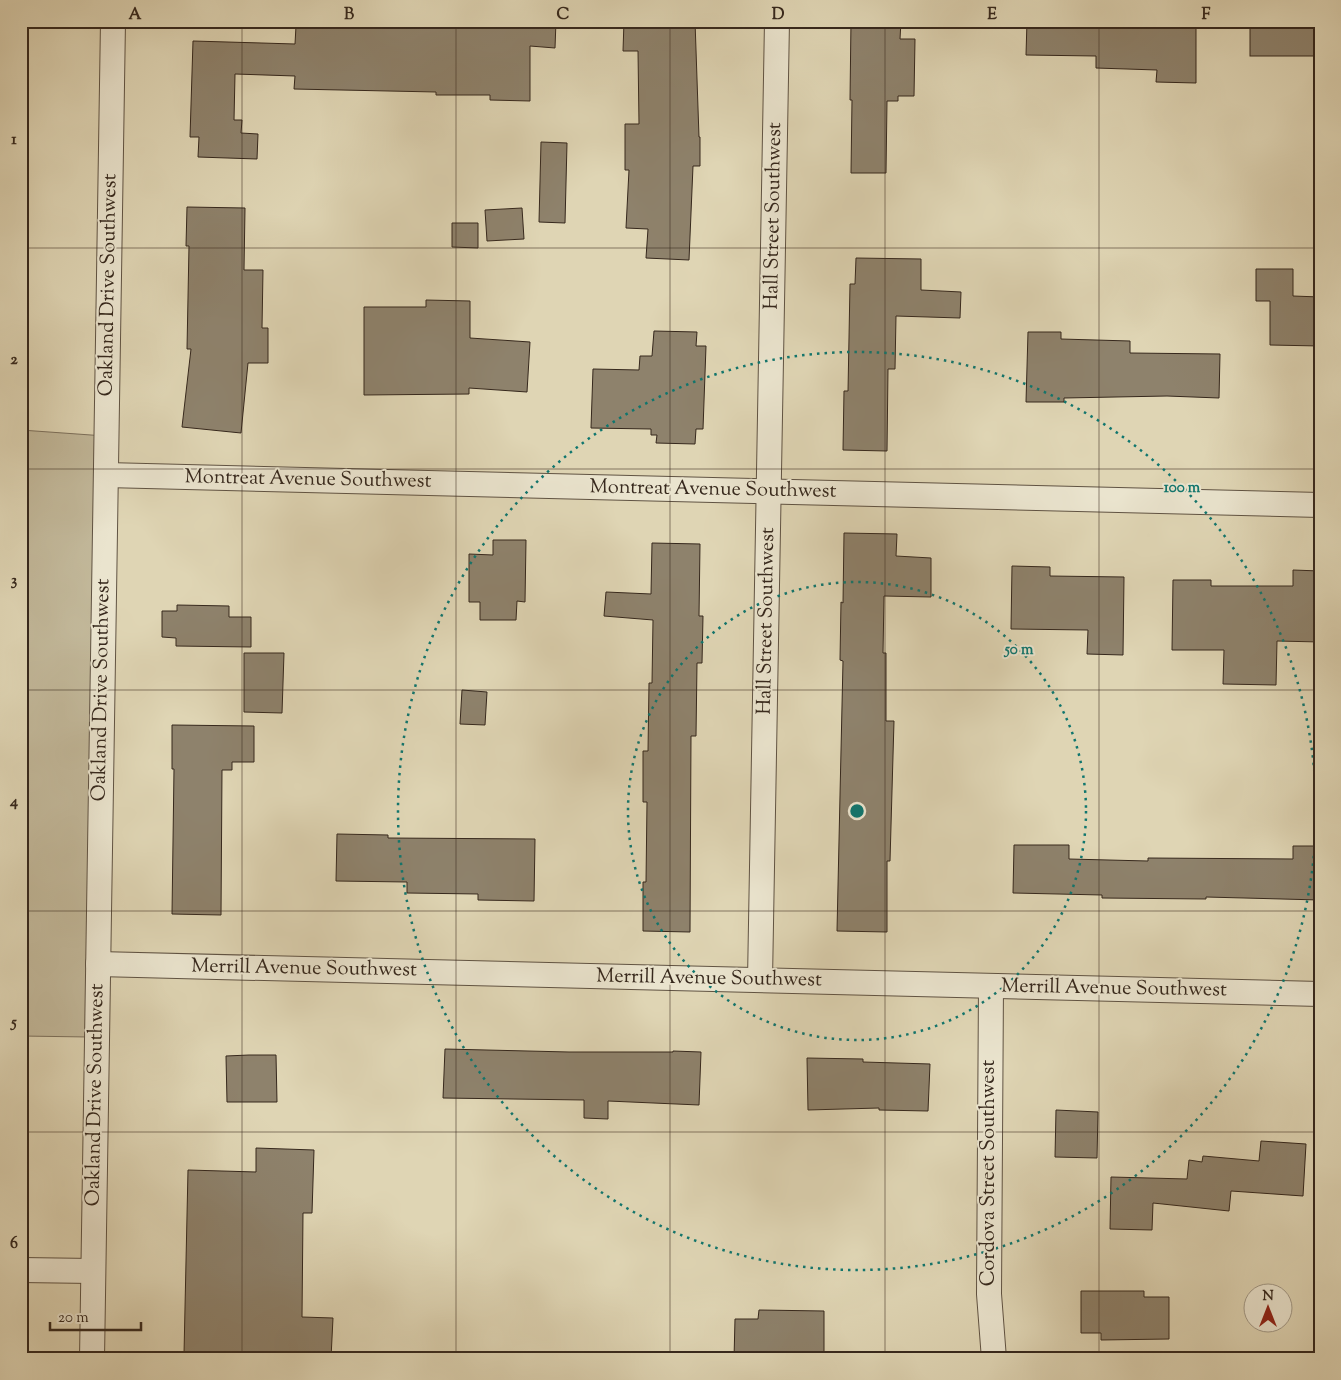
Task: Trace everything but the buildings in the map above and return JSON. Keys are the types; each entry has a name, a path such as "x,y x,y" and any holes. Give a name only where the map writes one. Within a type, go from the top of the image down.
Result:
{"street":[{"name":"Oakland Drive Southwest","path":"92,1359 113,21"},
{"name":"Hall Street Southwest","path":"760,980 777,21"},
{"name":"Montreat Avenue Southwest","path":"106,475 1320,504"},
{"name":"Merrill Avenue Southwest","path":"98,964 1320,994"},
{"name":"Cordova Street Southwest","path":"991,986 988,1294 994,1359"},
{"path":"21,1270 94,1271"}],"shaded area":[{"path":"21,430 105,436 89,1037 21,1036"}]}
